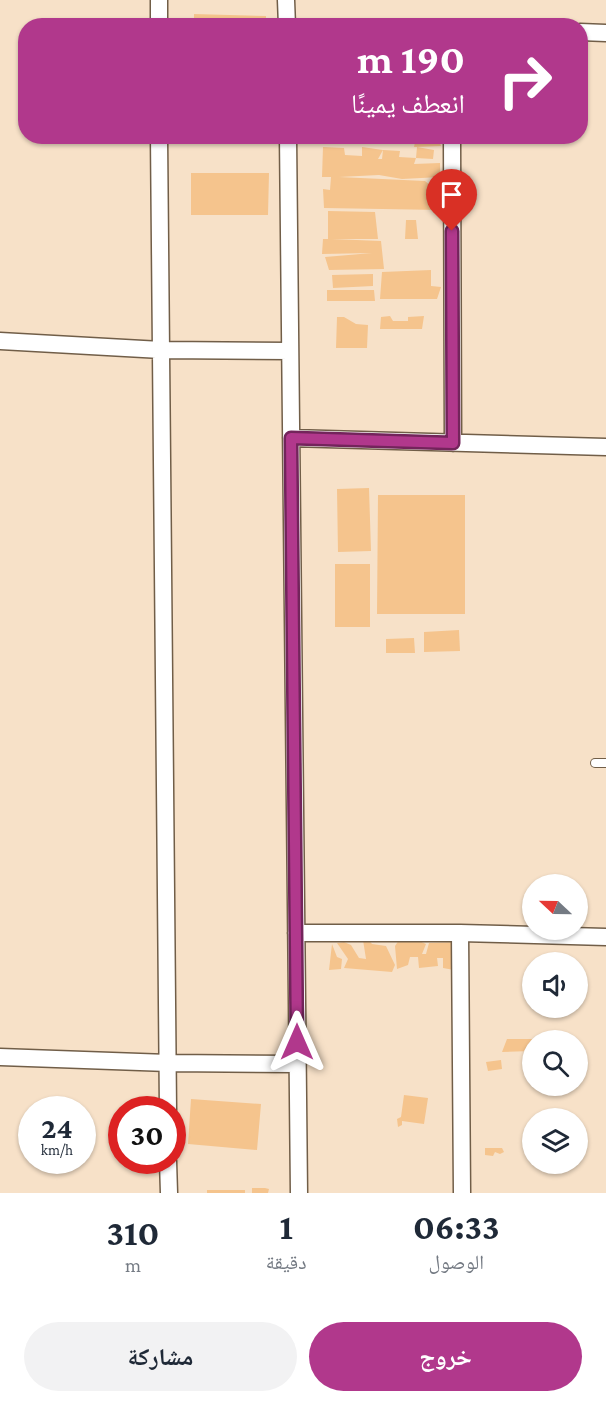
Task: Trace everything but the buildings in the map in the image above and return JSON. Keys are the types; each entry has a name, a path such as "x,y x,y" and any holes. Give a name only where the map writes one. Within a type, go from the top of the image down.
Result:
{"street":[{"path":"159,0 159,18"},
{"path":"286,0 287,18"},
{"path":"588,32 606,33"},
{"path":"159,144 168,1096"},
{"path":"288,144 299,1193"},
{"path":"452,144 453,443"},
{"path":"0,341 161,350 290,351"},
{"path":"291,438 606,447"},
{"path":"296,933 460,933 606,937"},
{"path":"460,933 462,1193"},
{"path":"0,1057 168,1063 297,1064"},
{"path":"168,1174 169,1193"}],"lane":[{"path":"595,763 606,763"}],"route":[{"path":"297,1042 291,438 453,443 452,231"}]}
